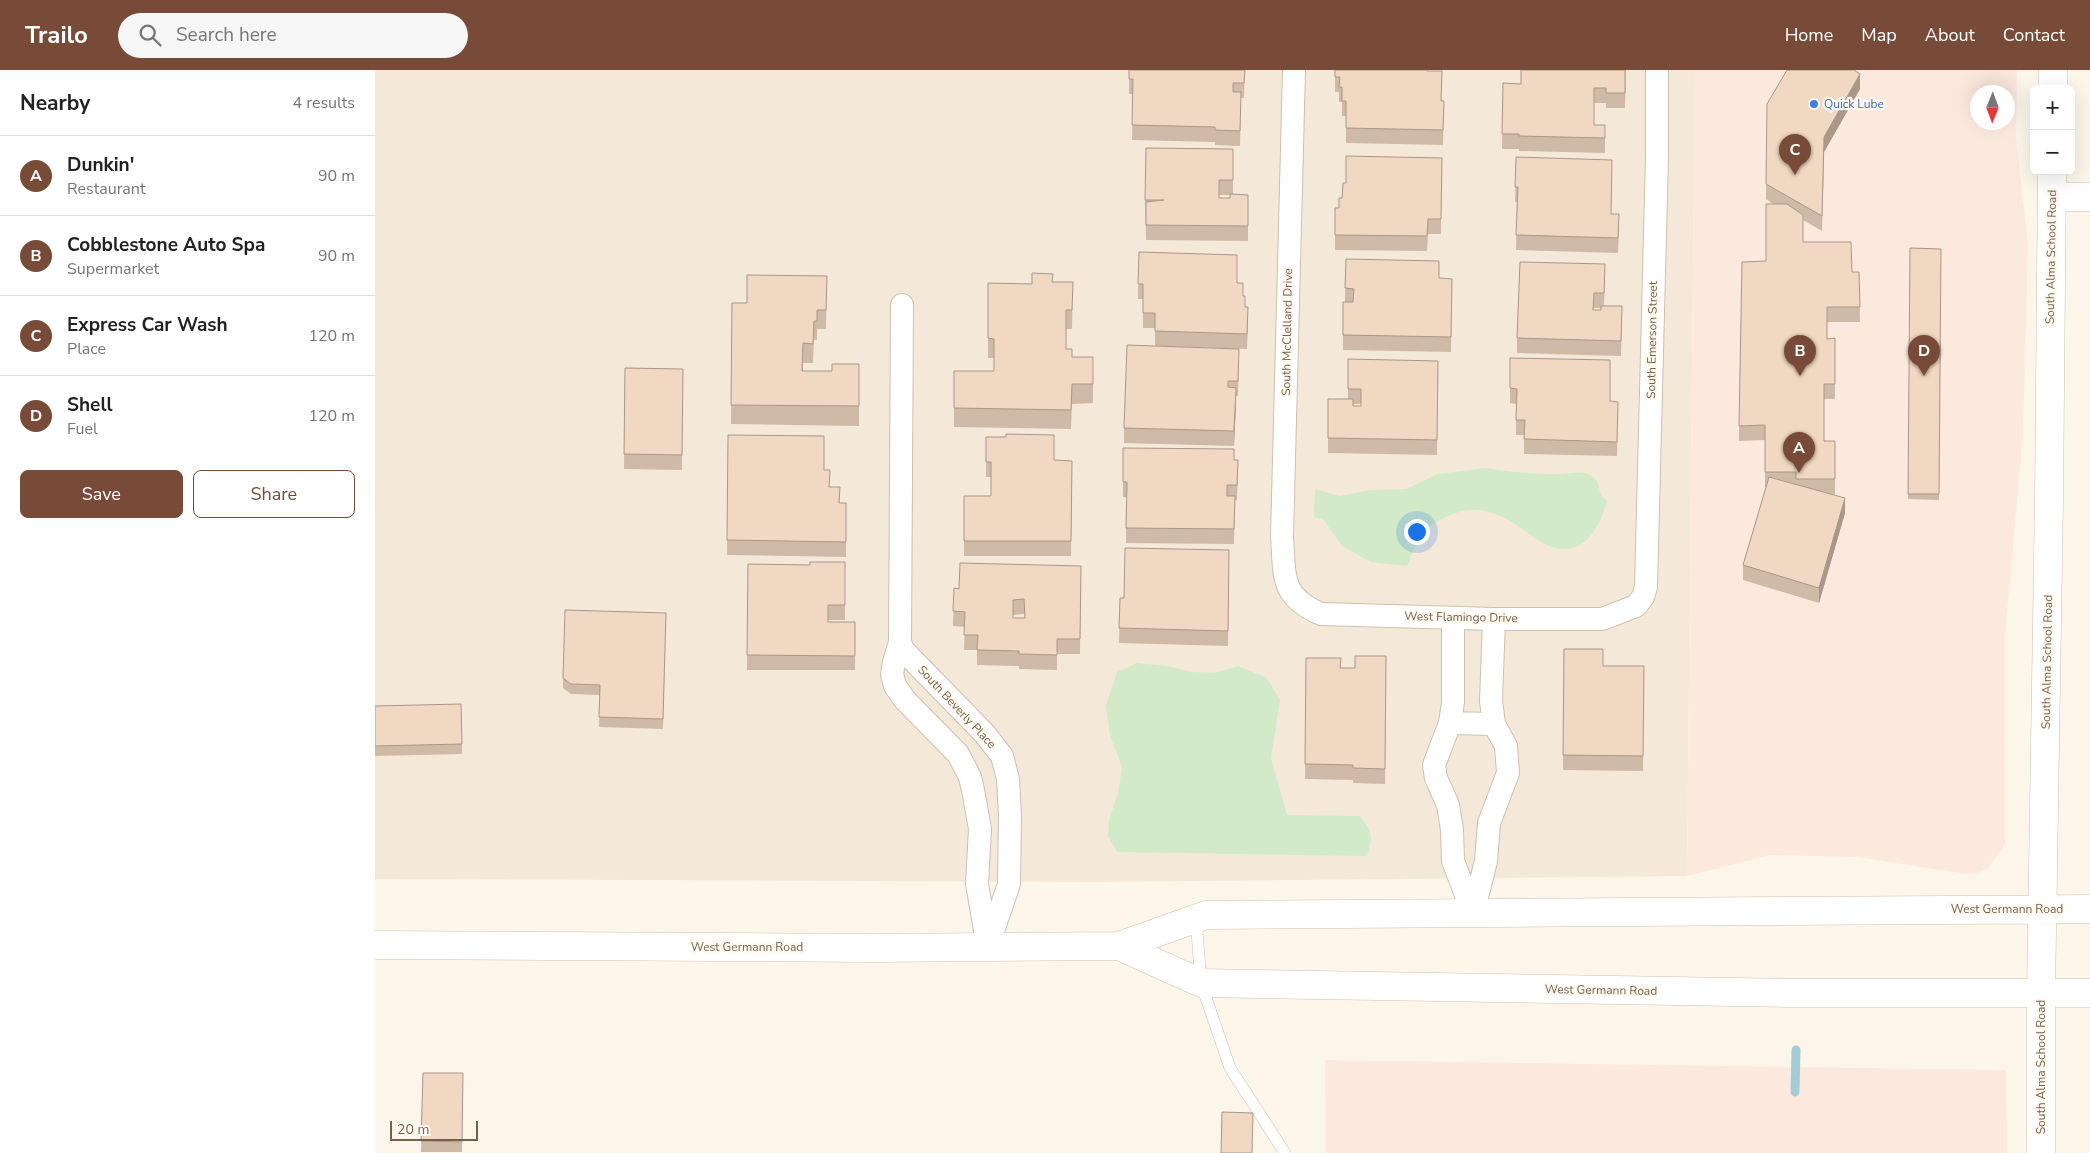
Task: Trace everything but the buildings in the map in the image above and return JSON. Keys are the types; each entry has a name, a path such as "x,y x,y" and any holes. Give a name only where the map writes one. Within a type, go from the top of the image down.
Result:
{"main road":[{"path":"2053,70 2053,85"},
{"path":"2052,184 2090,197"},
{"name":"South Alma School Road","path":"2041,1153 2041,993 2052,184"},
{"name":"West Germann Road","path":"375,945 875,948 1119,946 1207,915 2090,909"},
{"name":"West Germann Road","path":"1119,946 1201,983 1789,993 2090,993"}],"street":[{"name":"South McClelland Drive","path":"1290,593 1285,576 1282,537 1294,70"},
{"name":"South Emerson Street","path":"1636,606 1643,597 1647,587 1657,156 1657,70"},
{"path":"903,305 902,646 893,668 895,686 905,700 958,754 970,777 980,829 977,884 987,946"},
{"name":"West Flamingo Drive","path":"1290,593 1304,606 1321,614 1493,619 1602,619 1636,606"},
{"path":"1453,618 1453,702 1450,723 1434,766 1436,778 1448,805 1452,830 1453,861 1473,913"},
{"path":"1473,913 1486,862 1489,823 1508,773 1506,746 1494,724 1491,701 1493,619"},
{"name":"South Beverly Place","path":"902,646 1002,756 1008,779 1010,816 1009,884 987,946"},
{"path":"1450,723 1494,724"},
{"path":"973,790 983,783 996,779 1008,779"}],"lane":[{"path":"1196,919 1201,983 1230,1068 1285,1153"}],"shaded area":[{"path":"375,70 1695,70 1687,876 1096,882 375,879"},
{"path":"1695,70 2017,70 2016,138 2028,245 2023,434 2005,636 2005,845 1988,868 1977,873 1965,874 1858,857 1770,855 1687,876"},
{"path":"1325,1060 2006,1070 2007,1153 1326,1153"}],"green space":[{"path":"1485,468 1534,474 1579,473 1591,475 1607,501 1604,512 1594,532 1587,540 1570,549 1559,549 1536,539 1496,514 1474,510 1459,512 1438,521 1423,533 1407,566 1371,562 1342,546 1323,519 1314,517 1315,489 1340,496 1370,490 1406,489 1438,474"},
{"path":"1137,663 1167,666 1192,672 1215,673 1238,666 1267,678 1280,700 1271,758 1287,815 1360,816 1371,835 1367,856 1117,852 1108,836 1109,820 1118,793 1122,767 1110,736 1106,705 1117,672"}],"waterway":[{"path":"1795,1092 1796,1050"}],"place":[{"name":"Quick Lube","path":"1814,104"},
{"name":"Express Car Wash","path":"1795,175"},
{"name":"Cobblestone Auto Spa","path":"1800,376"},
{"name":"Shell","path":"1924,376"},
{"name":"Dunkin'","path":"1799,473"}]}
